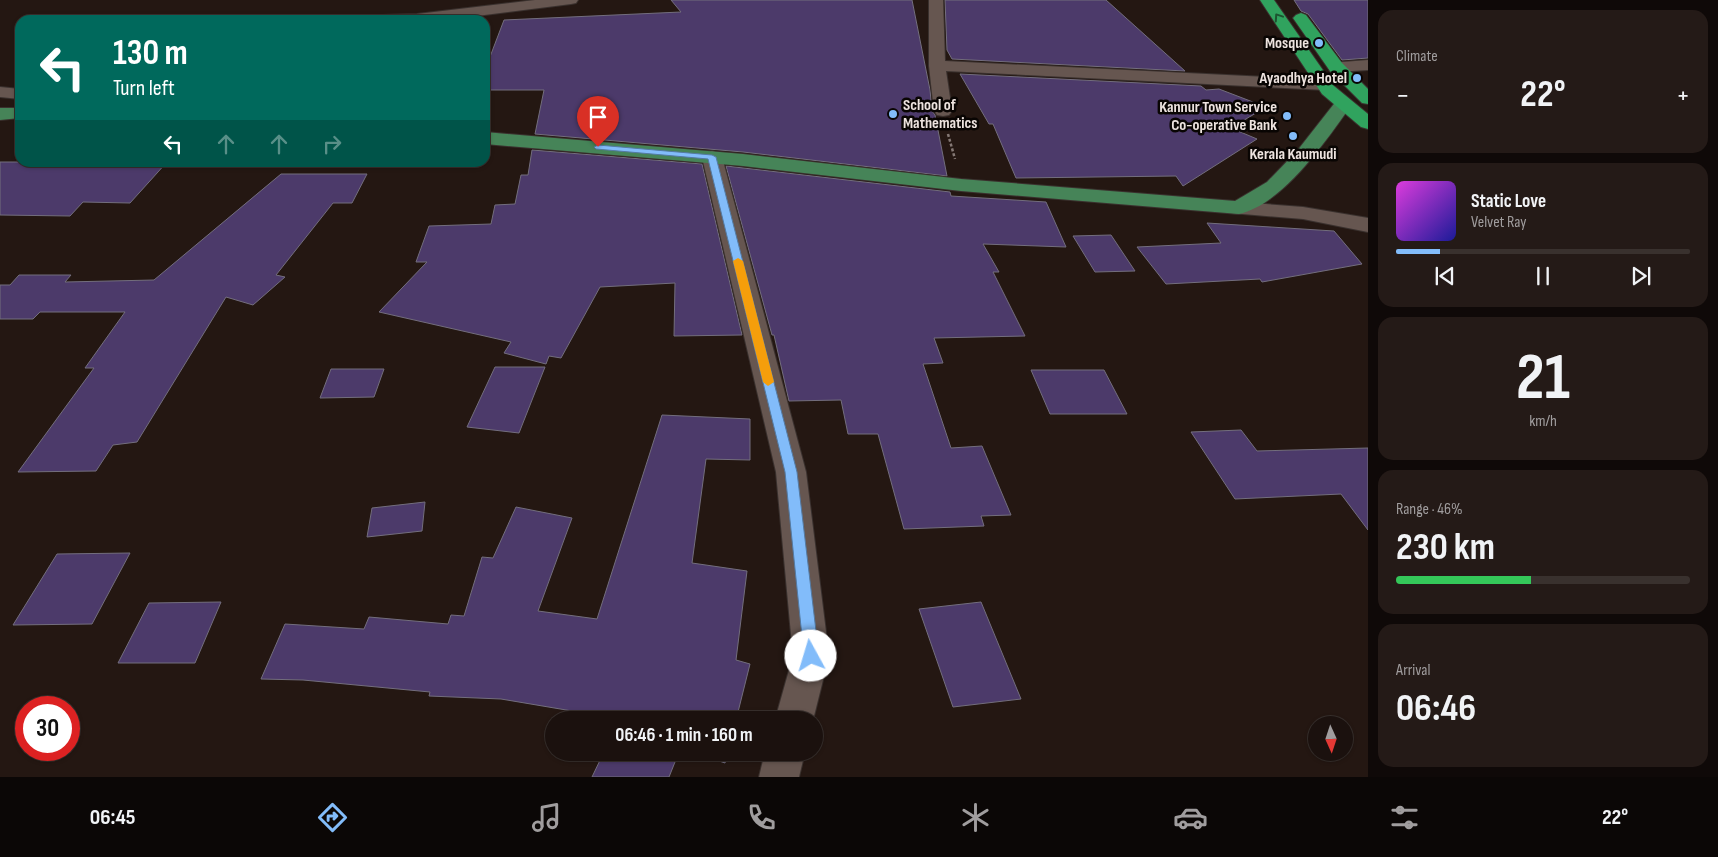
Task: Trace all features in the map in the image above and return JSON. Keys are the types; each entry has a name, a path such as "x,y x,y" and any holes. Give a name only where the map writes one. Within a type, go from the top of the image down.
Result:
{"highway":[{"path":"1267,0 1325,85 1343,104 1368,123"},
{"path":"1293,8 1336,67 1368,100"},
{"path":"1325,85 1355,86"}],"main road":[{"path":"490,138 712,157 961,185 1239,208 1274,186 1304,155 1343,104"},
{"path":"0,114 15,112"}],"street":[{"path":"442,15 450,0"},
{"path":"450,15 571,0"},
{"path":"936,0 937,66 943,111"},
{"path":"1336,67 1368,65"},
{"path":"937,66 1325,85"},
{"path":"0,92 15,94"},
{"path":"712,157 791,472 811,656 796,711"},
{"path":"1239,208 1303,213 1368,225"},
{"path":"779,777 783,761"}],"path":[{"path":"943,111 961,185"}],"building":[{"path":"671,0 912,0 930,90 932,111 935,115 947,176 743,152 535,134 544,90 490,90 490,57 504,20 681,12"},
{"path":"945,0 1106,0 1185,71 952,59 947,50"},
{"path":"1294,0 1368,0 1368,58 1342,60 1308,14 1301,11"},
{"path":"960,74 1201,86 1206,90 1219,89 1266,107 1231,128 1257,139 1183,186 1176,176 1016,178 993,124 989,124"},
{"path":"532,150 702,164 742,335 674,336 675,283 600,287 561,358 549,356 546,364 504,353 511,342 379,312 427,262 416,262 429,226 491,224 495,205 515,204 521,175 528,175"},
{"path":"0,162 15,162 15,167 162,167 130,203 83,202 70,216 0,215"},
{"path":"726,166 950,192 951,196 1046,202 1066,247 983,244 999,272 993,272 1025,336 934,338 943,363 923,364 951,448 982,446 1011,515 981,516 984,526 904,529 878,434 848,434 841,400 789,401 774,335 772,335"},
{"path":"281,174 367,174 352,203 333,203 276,275 285,277 253,305 226,297 137,442 113,445 96,471 18,472 94,368 85,368 125,312 40,312 33,319 0,319 0,285 10,285 19,275 71,275 65,282 154,280"},
{"path":"1207,223 1334,231 1362,264 1262,282 1260,279 1166,284 1137,247 1221,243"},
{"path":"1111,235 1135,271 1095,272 1073,236"},
{"path":"495,367 545,367 519,433 467,427"},
{"path":"331,369 384,369 374,397 320,398"},
{"path":"1031,370 1104,370 1127,414 1050,414"},
{"path":"662,415 750,419 750,460 706,459 692,563 747,571 736,660 750,664 738,711 572,711 501,699 429,696 430,692 303,680 261,679 285,624 364,629 369,617 448,624 451,615 464,616 482,557 493,558 516,507 572,518 538,611 597,619"},
{"path":"1241,430 1257,451 1368,448 1368,530 1341,494 1235,499 1191,432"},
{"path":"425,502 422,531 367,537 372,508"},
{"path":"130,553 92,624 13,625 57,554"},
{"path":"221,602 195,663 118,663 149,603"},
{"path":"981,602 1021,699 953,707 919,609"},
{"path":"600,761 675,761 669,777 592,777"}],"slow traffic":[{"path":"738,261 768,382"}],"place":[{"name":"Mosque","path":"1319,43"},
{"name":"Ayaodhya Hotel","path":"1357,78"},
{"name":"School of Mathematics","path":"893,114"},
{"name":"Kannur Town Service Co-operative Bank","path":"1287,116"},
{"name":"Kerala Kaumudi","path":"1293,136"}],"route":[{"path":"598,147 712,157 791,472 811,656"}]}
